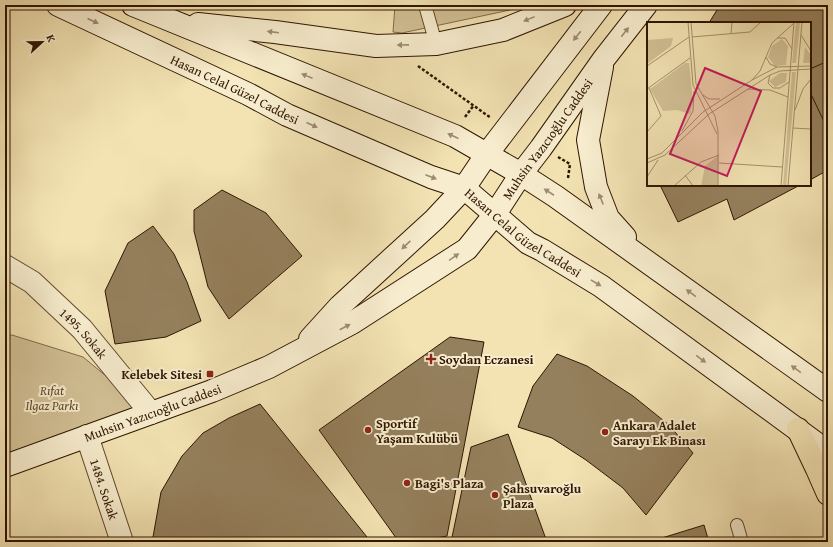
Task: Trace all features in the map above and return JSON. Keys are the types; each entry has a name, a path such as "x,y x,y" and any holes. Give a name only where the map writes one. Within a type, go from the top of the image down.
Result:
{"highway":[{"path":"798,430 828,494"}],"main road":[{"name":"Hasan Celal Güzel Caddesi","path":"58,5 241,91 287,115 430,177 464,188 528,243 601,286 828,452"},
{"path":"133,5 454,136 487,154 555,196 828,391"},
{"path":"172,21 275,32 376,46 436,44 503,30 565,5"},
{"name":"Muhsin Yazıcıoğlu Caddesi","path":"298,352 340,306 435,219 464,188 487,154 601,5"},
{"name":"Muhsin Yazıcıoğlu Caddesi","path":"5,466 151,413 269,367 352,323 467,249 494,214 603,60 646,5"},
{"path":"603,60 588,140 596,187 608,218 649,263"},
{"name":"1495. Sokak","path":"5,266 32,282 82,329 151,413"},
{"name":"1484. Sokak","path":"87,436 122,542"}],"lane":[{"path":"425,5 436,44"},
{"path":"737,525 742,542"}],"path":[{"path":"416,64 492,118"},
{"path":"465,117 474,106"},
{"path":"558,157 570,164 568,178"}],"green space":[{"path":"395,5 520,5 510,10 402,33 393,32"},
{"name":"Rıfat Ilgaz Parkı","path":"12,335 83,357 151,413 5,464 5,336"}],"building":[{"path":"720,5 828,5 828,170 811,179 811,22 710,22"},
{"path":"828,61 828,130 811,94 811,69"},
{"path":"660,186 798,186 734,220 727,199 678,222"},
{"path":"222,190 266,213 302,256 229,319 208,287 194,231 194,210"},
{"path":"153,226 174,254 187,282 201,321 166,337 115,344 105,291 128,243"},
{"name":"Bagi's Plaza","path":"450,337 484,342 447,536 415,542 399,542 319,430"},
{"name":"Ankara Adalet Sarayı Ek Binası","path":"557,354 587,366 633,396 669,425 693,453 646,515 623,488 586,460 552,438 518,427 533,386"},
{"path":"260,404 371,542 154,542 153,537 161,492 182,456 203,433 229,418"},
{"name":"Şahsuvaroğlu Plaza","path":"508,434 547,542 451,542 471,447"},
{"path":"704,525 709,542 649,542"}],"place":[{"name":"Soydan Eczanesi","path":"431,359"},
{"name":"Kelebek Sitesi","path":"210,374"},
{"name":"Sportif Yaşam Kulübü","path":"368,430"},
{"name":"Ankara Adalet Sarayı Ek Binası","path":"605,432"},
{"name":"Bagi's Plaza","path":"407,483"},
{"name":"Şahsuvaroğlu Plaza","path":"495,495"}]}
